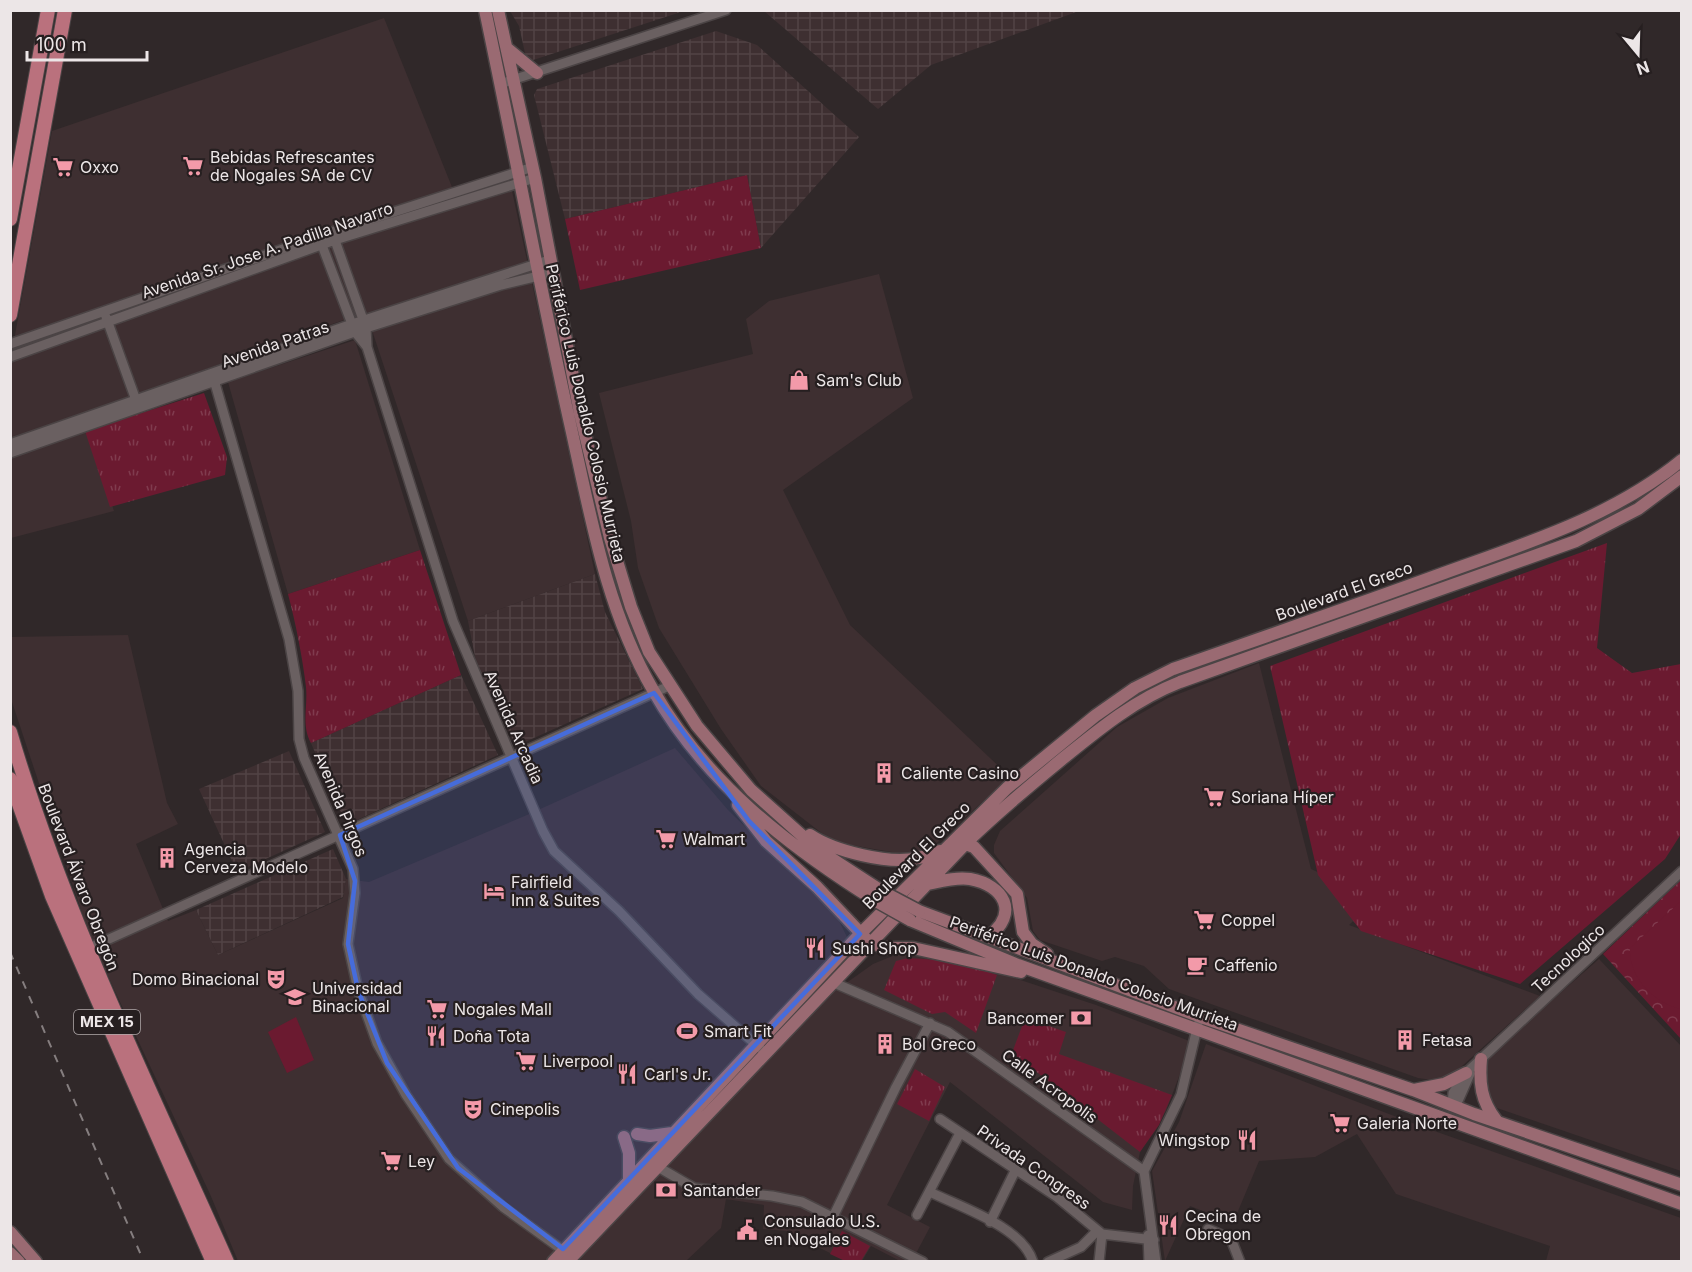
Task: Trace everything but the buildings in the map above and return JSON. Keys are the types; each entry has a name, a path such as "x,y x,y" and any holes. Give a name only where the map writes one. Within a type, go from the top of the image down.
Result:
{"highway":[{"path":"10,219 48,10"},
{"path":"10,315 65,10"},
{"path":"22,154 23,179 31,202"},
{"path":"10,231 31,202"},
{"name":"Boulevard Álvaro Obregón","path":"10,732 37,819 87,949 227,1262"},
{"name":"Boulevard Álvaro Obregón","path":"10,779 52,896 210,1258"}],"main road":[{"name":"Periférico Luis Donaldo Colosio Murrieta","path":"485,10 519,176 542,271 613,547 631,608 649,652 669,686 697,726 751,790 817,849 910,920 1035,972 1413,1090 1682,1185"},
{"name":"Periférico Luis Donaldo Colosio Murrieta","path":"498,10 534,172 549,260 542,271 596,544 628,642 654,693 698,754 732,794 822,867 879,896 1066,966 1199,1023 1401,1102 1682,1204"},
{"path":"507,48 537,74"},
{"name":"Boulevard El Greco","path":"567,1256 651,1155 832,982 864,938 928,884 1000,810 1102,726 1145,699 1190,678 1559,532 1621,502 1662,476 1682,460"},
{"name":"Boulevard El Greco","path":"553,1262 567,1256 660,1164 761,1049 948,845 1031,767 1135,688 1173,669 1576,541 1638,509 1682,476"},
{"path":"732,794 749,821 766,841 817,888 864,938 886,948 913,948 1011,971 1035,972"},
{"path":"777,813 835,848 898,860 917,859 948,845 967,842 1017,894 1026,938 1066,966"},
{"path":"928,884 955,878 973,879 998,892 1006,915 1001,927 988,937"},
{"path":"1413,1090 1444,1084 1474,1066 1487,1110 1497,1121"},
{"path":"1401,1102 1413,1099 1437,1106 1452,1105 1488,1135"},
{"path":"629,1179 631,1135 650,1136 672,1133"},
{"path":"10,1232 19,1262"},
{"path":"13,1248 36,1262"}],"street":[{"path":"500,84 537,74 726,10"},
{"name":"Avenida Sr. Jose A. Padilla Navarro","path":"10,357 334,236 534,172"},
{"name":"Avenida Arcadia","path":"334,236 364,325 367,347 453,621 554,851 619,911 698,994 761,1049"},
{"name":"Avenida Sr. Jose A. Padilla Navarro","path":"10,344 320,241"},
{"name":"Avenida Arcadia","path":"320,241 354,328 367,347"},
{"name":"Avenida Patras","path":"10,453 137,404 354,328 542,271"},
{"path":"104,311 137,404"},
{"name":"Avenida Pirgos","path":"213,377 289,639 298,691 299,739 304,758 340,836 356,881 348,944 358,990 387,1063 433,1136 458,1168 503,1207 567,1256"},
{"name":"Avenida Patras","path":"10,444 137,404"},
{"path":"87,949 669,686"},
{"name":"Tecnologico","path":"1452,1105 1458,1101 1474,1066 1682,871"},
{"name":"Calle Acropolis","path":"832,982 934,1025 1144,1171"},
{"path":"1156,1262 1151,1240 1144,1171 1180,1095 1199,1023"},
{"path":"833,1217 896,1087 934,1025"},
{"name":"Privada Congress","path":"940,1119 1057,1197 1100,1233"},
{"path":"917,1215 960,1134"},
{"path":"651,1155 670,1173 694,1188 784,1197 833,1217 923,1262"},
{"path":"990,1222 1015,1171"},
{"path":"930,1192 1017,1236 1030,1252 1033,1262"},
{"path":"1208,1229 1231,1239 1240,1262"},
{"path":"1048,1262 1077,1250 1100,1233 1151,1240"},
{"path":"1099,1262 1100,1233"},
{"path":"1149,1262 1151,1240"}],"highlighted area":[{"path":"654,693 749,821 860,934 563,1249 458,1168 387,1063 358,990 348,944 355,881 340,835"}],"shaded area":[{"path":"510,11 684,11 527,62 519,26"},
{"path":"764,11 1079,11 931,65 878,109"},
{"path":"384,18 460,207 512,191 595,574 468,621 366,312 81,414 114,511 11,538 11,357 52,131"},
{"path":"716,31 757,45 859,137 761,248 747,175 565,219 534,95 537,89"},
{"path":"879,274 913,398 783,490 850,625 1010,777 929,850 903,854 833,842 761,786 721,729 659,628 638,568 631,521 599,393 753,354 746,319 769,301"},
{"path":"355,340 420,550 288,594 228,382"},
{"path":"595,574 605,612 643,689 516,746 477,667 468,621"},
{"path":"128,635 167,803 178,824 136,844 168,921 196,910 218,955 343,898 346,879 369,882 527,815 675,748 728,810 837,917 847,937 545,1261 238,1261 210,1194 91,940 11,699 10,637"},
{"path":"1259,663 1311,869 1376,899 1349,925 1540,996 1452,1075 1439,1081 1418,1078 1169,989 1144,966 1115,957 1102,961 1040,940 1033,931 1027,898 994,853 994,845 1000,831 1117,727 1168,698"},
{"path":"461,675 498,755 346,825 311,743"},
{"path":"289,751 325,832 237,872 199,789"},
{"path":"333,849 346,879 343,897 218,955 196,910"},
{"path":"900,953 993,971 1096,1005 1192,1042 1166,1111 1140,1152 1133,1186 1132,1210 1103,1202 950,1082 887,1205 930,1227 912,1261 900,1261 871,1246 862,1261 846,1261 786,1231 763,1229 764,1205 726,1199 721,1228 686,1261 574,1262 835,991 873,964"},
{"path":"1599,959 1681,1046 1681,1171 1497,1108 1488,1094 1485,1073 1487,1057"},
{"path":"1206,1044 1423,1127 1681,1218 1681,1261 1546,1261 1550,1246 1396,1194 1357,1134 1315,1157 1259,1161 1233,1223 1190,1206 1165,1261 1152,1171 1179,1122"}],"green space":[{"path":"747,175 761,248 580,290 565,219"},
{"path":"204,393 227,457 225,475 110,507 85,431"},
{"path":"1607,543 1597,648 1632,673 1681,664 1681,834 1665,859 1520,984 1361,931 1318,875 1270,666"},
{"path":"420,550 461,675 311,743 306,729 306,687 303,663 288,594"},
{"path":"1681,880 1681,1039 1603,954"},
{"path":"1681,901 1681,1009 1661,1001 1645,987 1633,969 1630,948"},
{"path":"908,958 954,961 997,975 976,1033 945,1012 932,1014 884,990 896,961"},
{"path":"296,1017 314,1060 287,1073 268,1032"},
{"path":"1025,1018 1066,1032 1059,1054 1172,1095 1159,1125 1140,1152 1012,1053"},
{"path":"915,1069 945,1087 929,1121 897,1104"},
{"path":"842,1231 870,1246 861,1261 845,1261 830,1254"}],"railway":[{"path":"10,952 144,1262"}],"place":[{"name":"Bebidas Refrescantes de Nogales SA de CV","path":"193,166"},
{"name":"Oxxo","path":"63,167"},
{"name":"Sam's Club","path":"799,380"},
{"name":"Caliente Casino","path":"884,773"},
{"name":"Soriana Híper","path":"1214,797"},
{"name":"Walmart","path":"666,839"},
{"name":"Agencia Cerveza Modelo","path":"167,858"},
{"name":"Fairfield Inn & Suites","path":"494,891"},
{"name":"Coppel","path":"1204,920"},
{"name":"Sushi Shop","path":"815,948"},
{"name":"Caffenio","path":"1197,965"},
{"name":"Domo Binacional","path":"276,979"},
{"name":"Universidad Binacional","path":"295,997"},
{"name":"Nogales Mall","path":"437,1009"},
{"name":"Bancomer","path":"1081,1018"},
{"name":"Smart Fit","path":"687,1031"},
{"name":"Doña Tota","path":"436,1036"},
{"name":"Fetasa","path":"1405,1040"},
{"name":"Bol Greco","path":"885,1044"},
{"name":"Liverpool","path":"526,1061"},
{"name":"Carl's Jr.","path":"627,1074"},
{"name":"Cinepolis","path":"473,1109"},
{"name":"Galeria Norte","path":"1340,1123"},
{"name":"Wingstop","path":"1247,1140"},
{"name":"Ley","path":"391,1161"},
{"name":"Santander","path":"666,1190"},
{"name":"Cecina de Obregon","path":"1168,1225"},
{"name":"Consulado U.S. en Nogales","path":"747,1230"}]}
